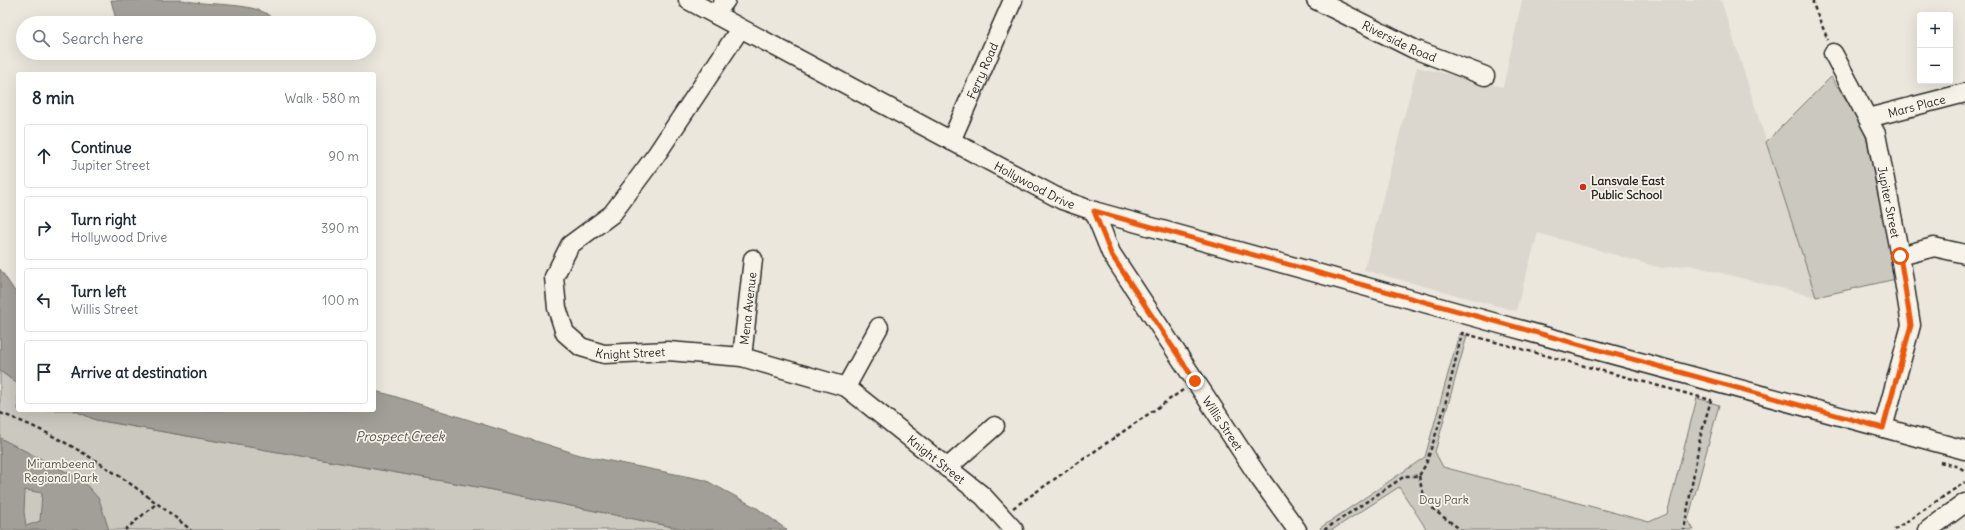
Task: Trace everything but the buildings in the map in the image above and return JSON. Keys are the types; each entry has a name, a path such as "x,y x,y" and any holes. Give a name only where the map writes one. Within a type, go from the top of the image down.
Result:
{"street":[{"name":"Hollywood Drive","path":"688,0 720,7 740,29 952,140 1062,200 1094,211 1965,450"},
{"name":"Ferry Road","path":"952,140 1013,0"},
{"name":"Riverside Road","path":"1316,0 1414,49 1485,76"},
{"name":"Knight Street","path":"740,29 656,155 612,214 570,245 554,277 557,308 565,333 581,347 604,354 668,352 742,358 846,387 982,496 1014,530"},
{"name":"Jupiter Street","path":"1834,53 1876,134 1900,256 1911,325 1883,428"},
{"name":"Mars Place","path":"1868,118 1965,93"},
{"name":"Willis Street","path":"1094,211 1111,254 1258,476 1297,530"},
{"path":"1900,256 1934,247 1965,254"},
{"name":"Mena Avenue","path":"742,358 753,259"},
{"path":"846,387 878,327"},
{"path":"947,468 995,426"},
{"path":"1928,530 1965,503"}],"path":[{"path":"1813,0 1813,4 1834,53"},
{"path":"1461,530 1436,513 1422,494 1419,476 1426,464 1444,409 1462,333 1711,400 1700,438 1684,530"},
{"path":"1001,516 1195,381"},
{"path":"0,413 18,420 66,444 114,473 157,503 191,530"},
{"path":"1940,462 1965,471"},
{"path":"1324,530 1405,476 1419,476"},
{"path":"1894,530 1965,482"},
{"path":"124,530 157,503"}],"shaded area":[{"name":"Lansvale East Public School","path":"1522,0 1721,0 1816,297 1690,265 1661,268 1538,233 1516,311 1364,270 1417,67 1503,87"}],"green space":[{"path":"1831,77 1860,121 1866,137 1896,279 1816,297 1766,142"},
{"name":"Day Park","path":"1459,334 1467,336 1435,452 1443,467 1649,522 1667,514 1697,398 1719,405 1688,520 1694,530 1427,530 1399,487 1332,530 1321,530 1320,528 1425,457"},
{"name":"Mirambeena Regional Park","path":"0,371 16,383 16,412 78,412 96,420 483,488 688,530 0,530"}],"water":[{"path":"111,0 183,0 249,7 269,16 115,16"},
{"path":"0,269 16,293 16,383 0,371"},
{"name":"Prospect Creek","path":"376,391 580,455 705,480 757,508 787,530 688,530 483,488 96,420 78,412 376,412"},
{"path":"0,438 82,480 99,499 109,530 0,530","holes":["25,490 42,493 40,521 26,526 24,512"]}],"place":[{"name":"Lansvale East Public School","path":"1583,187"}],"route":[{"path":"1195,381 1111,254 1094,211 1507,326 1883,428 1911,325 1900,256"}]}
